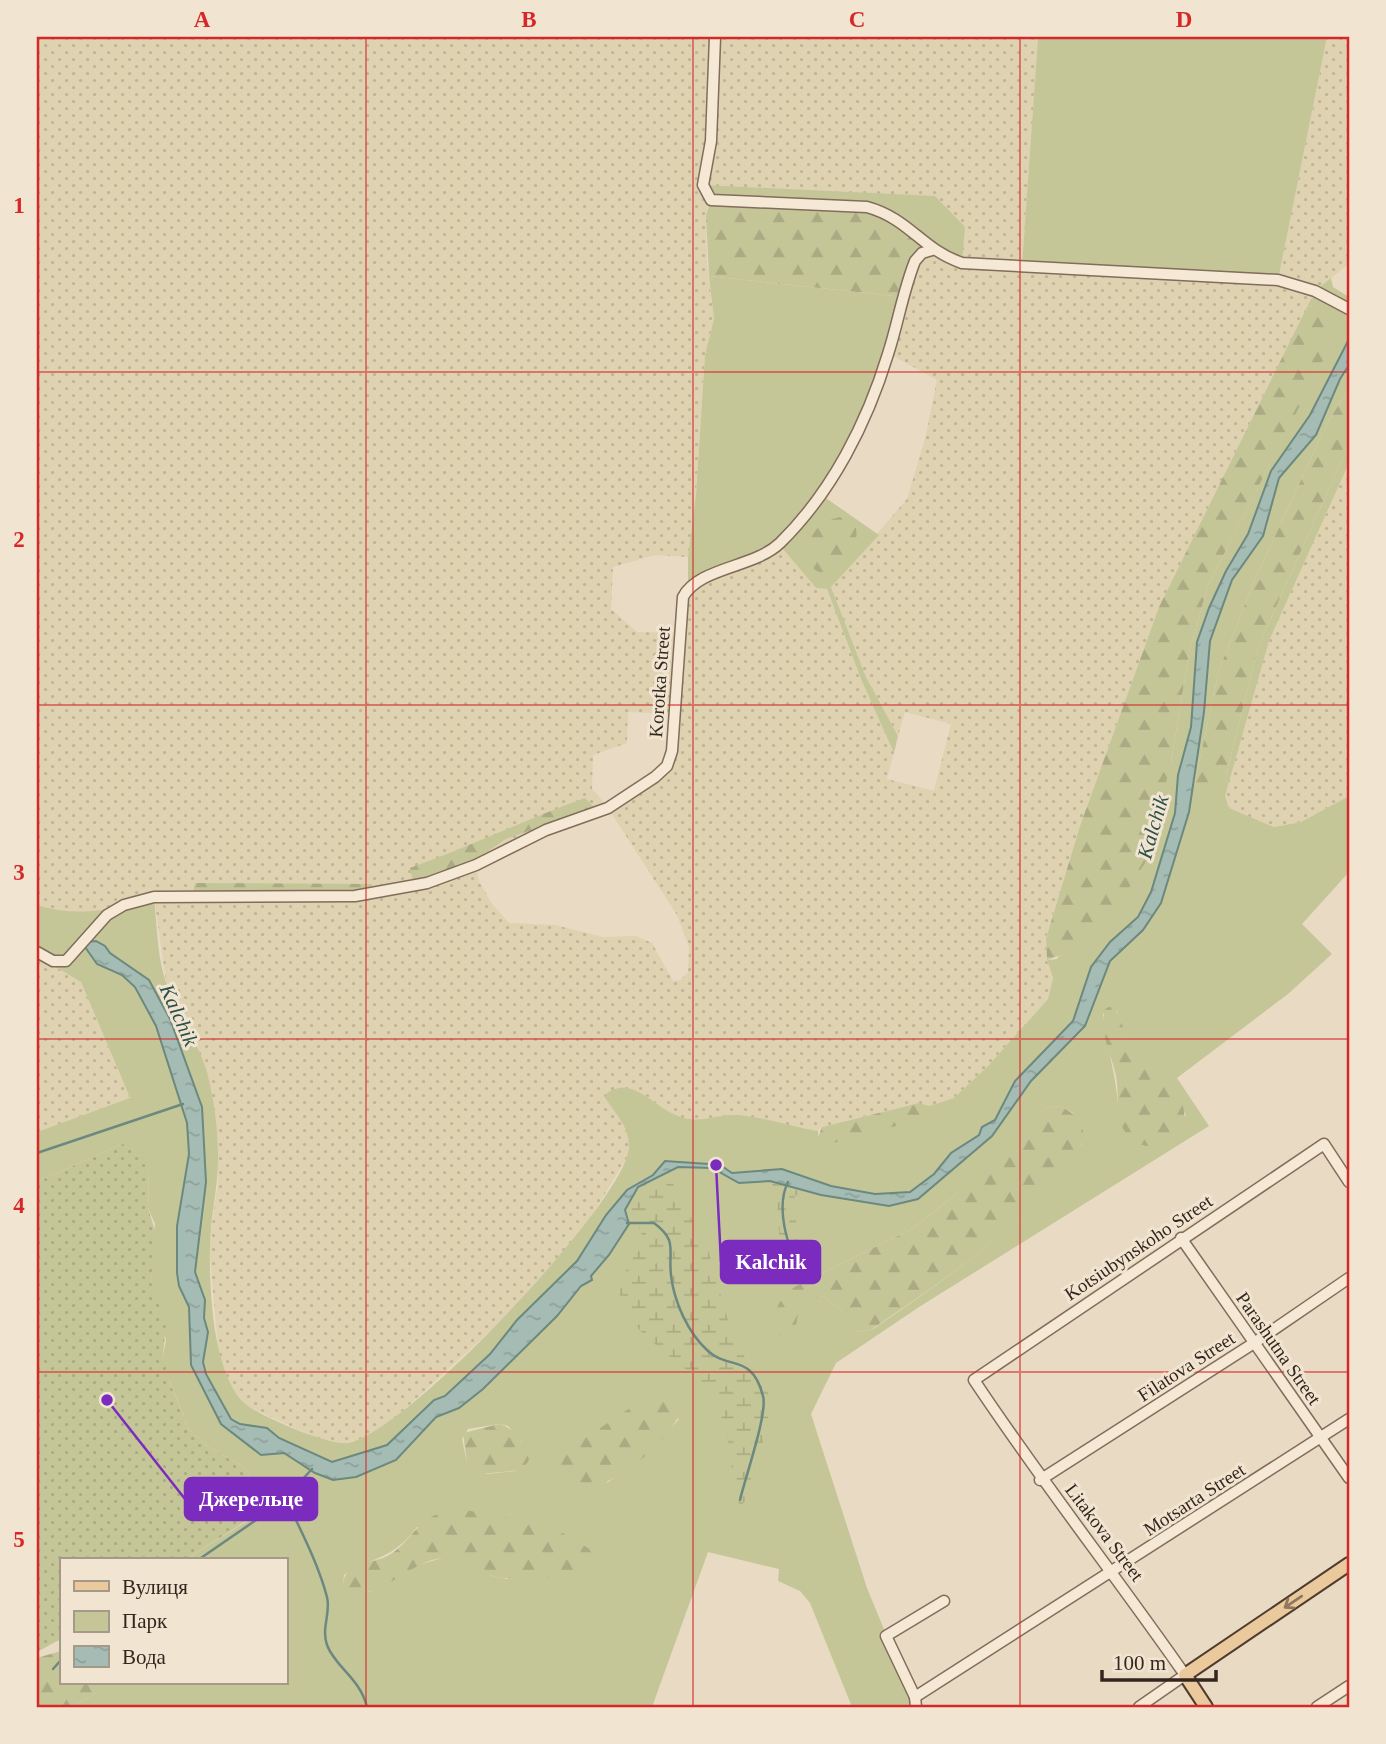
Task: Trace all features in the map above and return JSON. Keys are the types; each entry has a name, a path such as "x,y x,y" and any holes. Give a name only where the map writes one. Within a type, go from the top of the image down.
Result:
{"main road":[{"path":"1185,1675 1349,1564"},
{"name":"Litakova Street","path":"1185,1675 1206,1707"}],"street":[{"path":"715,37 711,141 703,185 705,194 711,200 867,207 889,213 906,224 932,250 961,263 1278,280 1315,291 1349,309"},
{"name":"Korotka Street","path":"37,952 60,962 70,959 88,936 115,910 135,901 163,896 253,899 355,895 427,883 476,865 545,830 608,807 655,777 667,766 672,751 683,597 694,582 765,554 779,543 820,495 842,462 873,399 915,261 922,253 932,250"},
{"name":"Kotsiubynskoho Street","path":"974,1381 1181,1238 1324,1144 1349,1182"},
{"name":"Parashutna Street","path":"1181,1238 1349,1478"},
{"name":"Filatova Street","path":"1040,1480 1254,1343 1349,1278"},
{"name":"Litakova Street","path":"974,1381 1040,1480 1113,1572 1185,1675"},
{"name":"Motsarta Street","path":"916,1702 1349,1419"},
{"path":"916,1702 886,1636 944,1601"},
{"path":"1139,1707 1185,1675"},
{"path":"1317,1707 1349,1686"}],"shaded area":[{"path":"37,37 1038,37 1022,266 1278,280 1327,37 1349,37 1349,264 1315,291 1159,607 1080,826 1046,937 1047,960 1053,978 1048,999 989,1065 954,1098 929,1106 910,1105 822,1127 818,1131 732,1115 696,1122 675,1116 647,1097 622,1123 630,1139 628,1156 584,1228 513,1310 393,1420 367,1437 345,1443 321,1440 247,1406 230,1386 219,1358 209,1246 218,1181 218,1139 208,1075 166,982 154,897 115,910 59,913 37,905","holes":["711,200 965,227 915,261 888,353 937,380 925,439 907,499 831,587 866,677 898,736 905,712 951,724 934,791 887,779 894,753 861,679 827,589 816,588 779,543 688,588 680,633 637,632 611,609 613,567 655,555 688,557 696,495 705,355 714,319 707,263 706,215","628,712 675,714 667,766 608,807 592,789 593,755 627,743","608,808 677,915 689,947 688,973 680,980 673,981 652,943 636,936 603,937 555,925 509,923 492,904 479,881 476,865"]},
{"path":"1349,463 1349,796 1301,822 1273,827 1229,808 1224,796 1269,641"},
{"path":"37,956 81,982 130,1099 37,1132"}],"green space":[{"path":"1038,37 1327,37 1278,280 1022,266"},
{"path":"703,185 935,196 965,227 962,263 932,250 721,202"},
{"path":"711,200 889,213 932,250 922,253 903,297 709,276 706,215"},
{"path":"709,276 903,297 873,399 820,494 879,535 831,587 866,677 898,736 894,753 861,679 827,589 816,588 779,544 688,588 688,557 696,495 705,355 714,319"},
{"path":"1331,278 1333,287 1349,297 1349,388 1328,422 1255,579 1219,670 1195,782 1203,797 1226,775 1258,647 1349,444 1349,463 1269,641 1225,796 1229,808 1274,827 1301,822 1349,796 1349,872 1302,924 1332,954 1288,994 1177,1078 1209,1126 919,1307 836,1363 811,1414 867,1588 916,1707 852,1707 810,1603 800,1591 778,1581 779,1569 708,1552 652,1707 71,1707 96,1693 96,1684 287,1684 287,1558 188,1558 265,1510 246,1468 207,1446 189,1429 165,1370 163,1356 166,1340 151,1281 155,1224 148,1208 149,1169 120,1145 37,1182 37,1132 130,1098 81,982 37,956 37,905 67,911 96,911 154,897 159,953 164,975 204,1064 214,1105 218,1166 210,1236 212,1309 220,1355 227,1376 236,1393 248,1406 267,1417 325,1440 346,1443 374,1431 412,1404 504,1318 587,1222 615,1182 629,1145 626,1131 605,1098 606,1094 625,1088 643,1094 669,1112 685,1118 731,1115 750,1117 818,1131 818,1137 929,1112 929,1106 954,1098 989,1065 1048,999 1053,978 1047,960 1057,959 1171,763 1189,653 1208,585 1332,342 1331,324 1313,306 1307,307 1315,291","holes":["1117,1011 1130,1048 1137,1058 1174,1092 1186,1116 1118,1105 1103,1014","1059,1106 1073,1113 1082,1144 1038,1198 1013,1223 959,1268 873,1329 860,1332 850,1328 841,1310 823,1296 806,1301 797,1313 792,1288 910,1230 953,1197 1045,1109","639,1402 679,1419 658,1443 607,1483 623,1415","499,1424 508,1426 522,1442 516,1471 487,1474 467,1463 462,1439 468,1429","417,1527 584,1569 507,1579 492,1576 464,1560 446,1557 414,1566 369,1592 348,1591 343,1584 344,1575 383,1556 408,1538"]},
{"path":"1313,306 1330,320 1332,343 1208,585 1189,653 1171,763 1145,863 1114,911 1069,952 1047,960 1046,938 1080,826 1159,607 1307,307"},
{"path":"1349,388 1349,444 1258,647 1226,775 1214,794 1203,798 1195,782 1219,670 1255,579 1328,422"},
{"path":"840,517 856,528 855,544 846,558 833,570 822,573 813,568 808,559 808,547 813,535 823,524"},
{"path":"585,798 595,808 506,839 469,864 441,877 413,882 410,868"},
{"path":"195,883 372,884 372,893 192,897"},
{"path":"1112,1006 1119,1016 1132,1050 1168,1082 1178,1095 1184,1111 1183,1125 1176,1136 1166,1143 1154,1146 1141,1144 1129,1137 1121,1124 1116,1076 1103,1025 1106,1008"},
{"path":"919,1103 929,1106 929,1112 921,1119 830,1144 818,1137 822,1127"},
{"path":"1059,1106 1075,1115 1081,1124 1081,1146 1041,1196 996,1238 948,1276 872,1329 860,1332 849,1328 841,1310 823,1296 802,1307 796,1330 788,1336 781,1336 775,1322 776,1310 792,1288 910,1230 953,1197 1024,1126 1045,1109"},
{"path":"132,1143 144,1154 149,1169 148,1208 156,1234 151,1281 166,1323 163,1356 170,1383 189,1429 207,1446 246,1468 265,1509 188,1558 60,1558 60,1640 37,1652 37,1182 120,1145"},
{"path":"666,1170 709,1253 734,1342 769,1391 772,1408 769,1430 758,1452 747,1499 741,1505 735,1500 731,1460 718,1408 689,1372 632,1322 620,1294 625,1273 644,1241 639,1227 626,1220 626,1203 644,1184"},
{"path":"770,1181 806,1190 795,1196 793,1206 805,1271 804,1281 799,1284 790,1277 784,1265 775,1191"},
{"path":"661,1392 674,1392 682,1407 676,1421 650,1452 613,1478 595,1486 578,1488 563,1483 558,1478 554,1459 639,1402"},
{"path":"499,1424 510,1429 518,1438 529,1460 522,1470 480,1474 467,1463 463,1433"},
{"path":"465,1510 547,1524 588,1548 593,1554 591,1562 586,1568 569,1575 516,1579 496,1577 466,1563 447,1558 421,1564 373,1590 348,1592 343,1584 345,1576 354,1567 389,1555 433,1516"},
{"path":"60,1651 60,1684 96,1684 96,1693 71,1707 37,1707 37,1658"}],"water":[{"path":"1349,339 1349,365 1340,379 1316,435 1279,478 1263,536 1232,580 1210,641 1204,712 1189,812 1161,903 1143,930 1110,961 1085,1026 1031,1081 992,1136 918,1199 889,1206 821,1195 770,1181 739,1183 712,1168 678,1167 638,1187 625,1210 629,1224 609,1255 591,1276 592,1280 581,1286 557,1316 483,1389 459,1408 436,1417 396,1460 356,1477 333,1480 315,1473 284,1453 261,1455 221,1424 191,1365 189,1307 179,1286 177,1273 177,1226 189,1154 187,1123 156,1026 135,987 122,975 97,964 85,947 88,942 96,941 105,946 110,953 149,980 170,1019 202,1107 206,1182 195,1272 205,1300 204,1318 208,1332 203,1362 206,1374 231,1419 240,1424 267,1428 279,1438 332,1462 387,1445 434,1400 445,1396 490,1354 517,1320 577,1261 606,1215 627,1190 653,1175 665,1161 709,1164 713,1160 732,1173 782,1169 831,1186 875,1194 910,1192 934,1174 951,1153 979,1135 982,1127 995,1120 1015,1081 1073,1021 1091,967 1110,942 1138,917 1151,892 1175,813 1178,775 1191,727 1197,642 1209,608 1226,571 1248,534 1271,471 1310,415"}],"waterway":[{"path":"37,1153 183,1104"},
{"path":"788,1182 784,1193 783,1217 788,1242 800,1276"},
{"path":"627,1223 654,1223 666,1235 670,1246 673,1285 688,1326 708,1351 716,1357 746,1368 758,1382 764,1404 740,1500"},
{"path":"300,1482 312,1469"},
{"path":"281,1501 292,1490"},
{"path":"285,1497 314,1559 327,1597 327,1645 359,1688 367,1707"},
{"path":"201,1558 272,1509"},
{"path":"53,1669 60,1661"}],"place":[{"name":"Kalchik","path":"716,1165"},
{"name":"Джерельце","path":"107,1400"}]}
